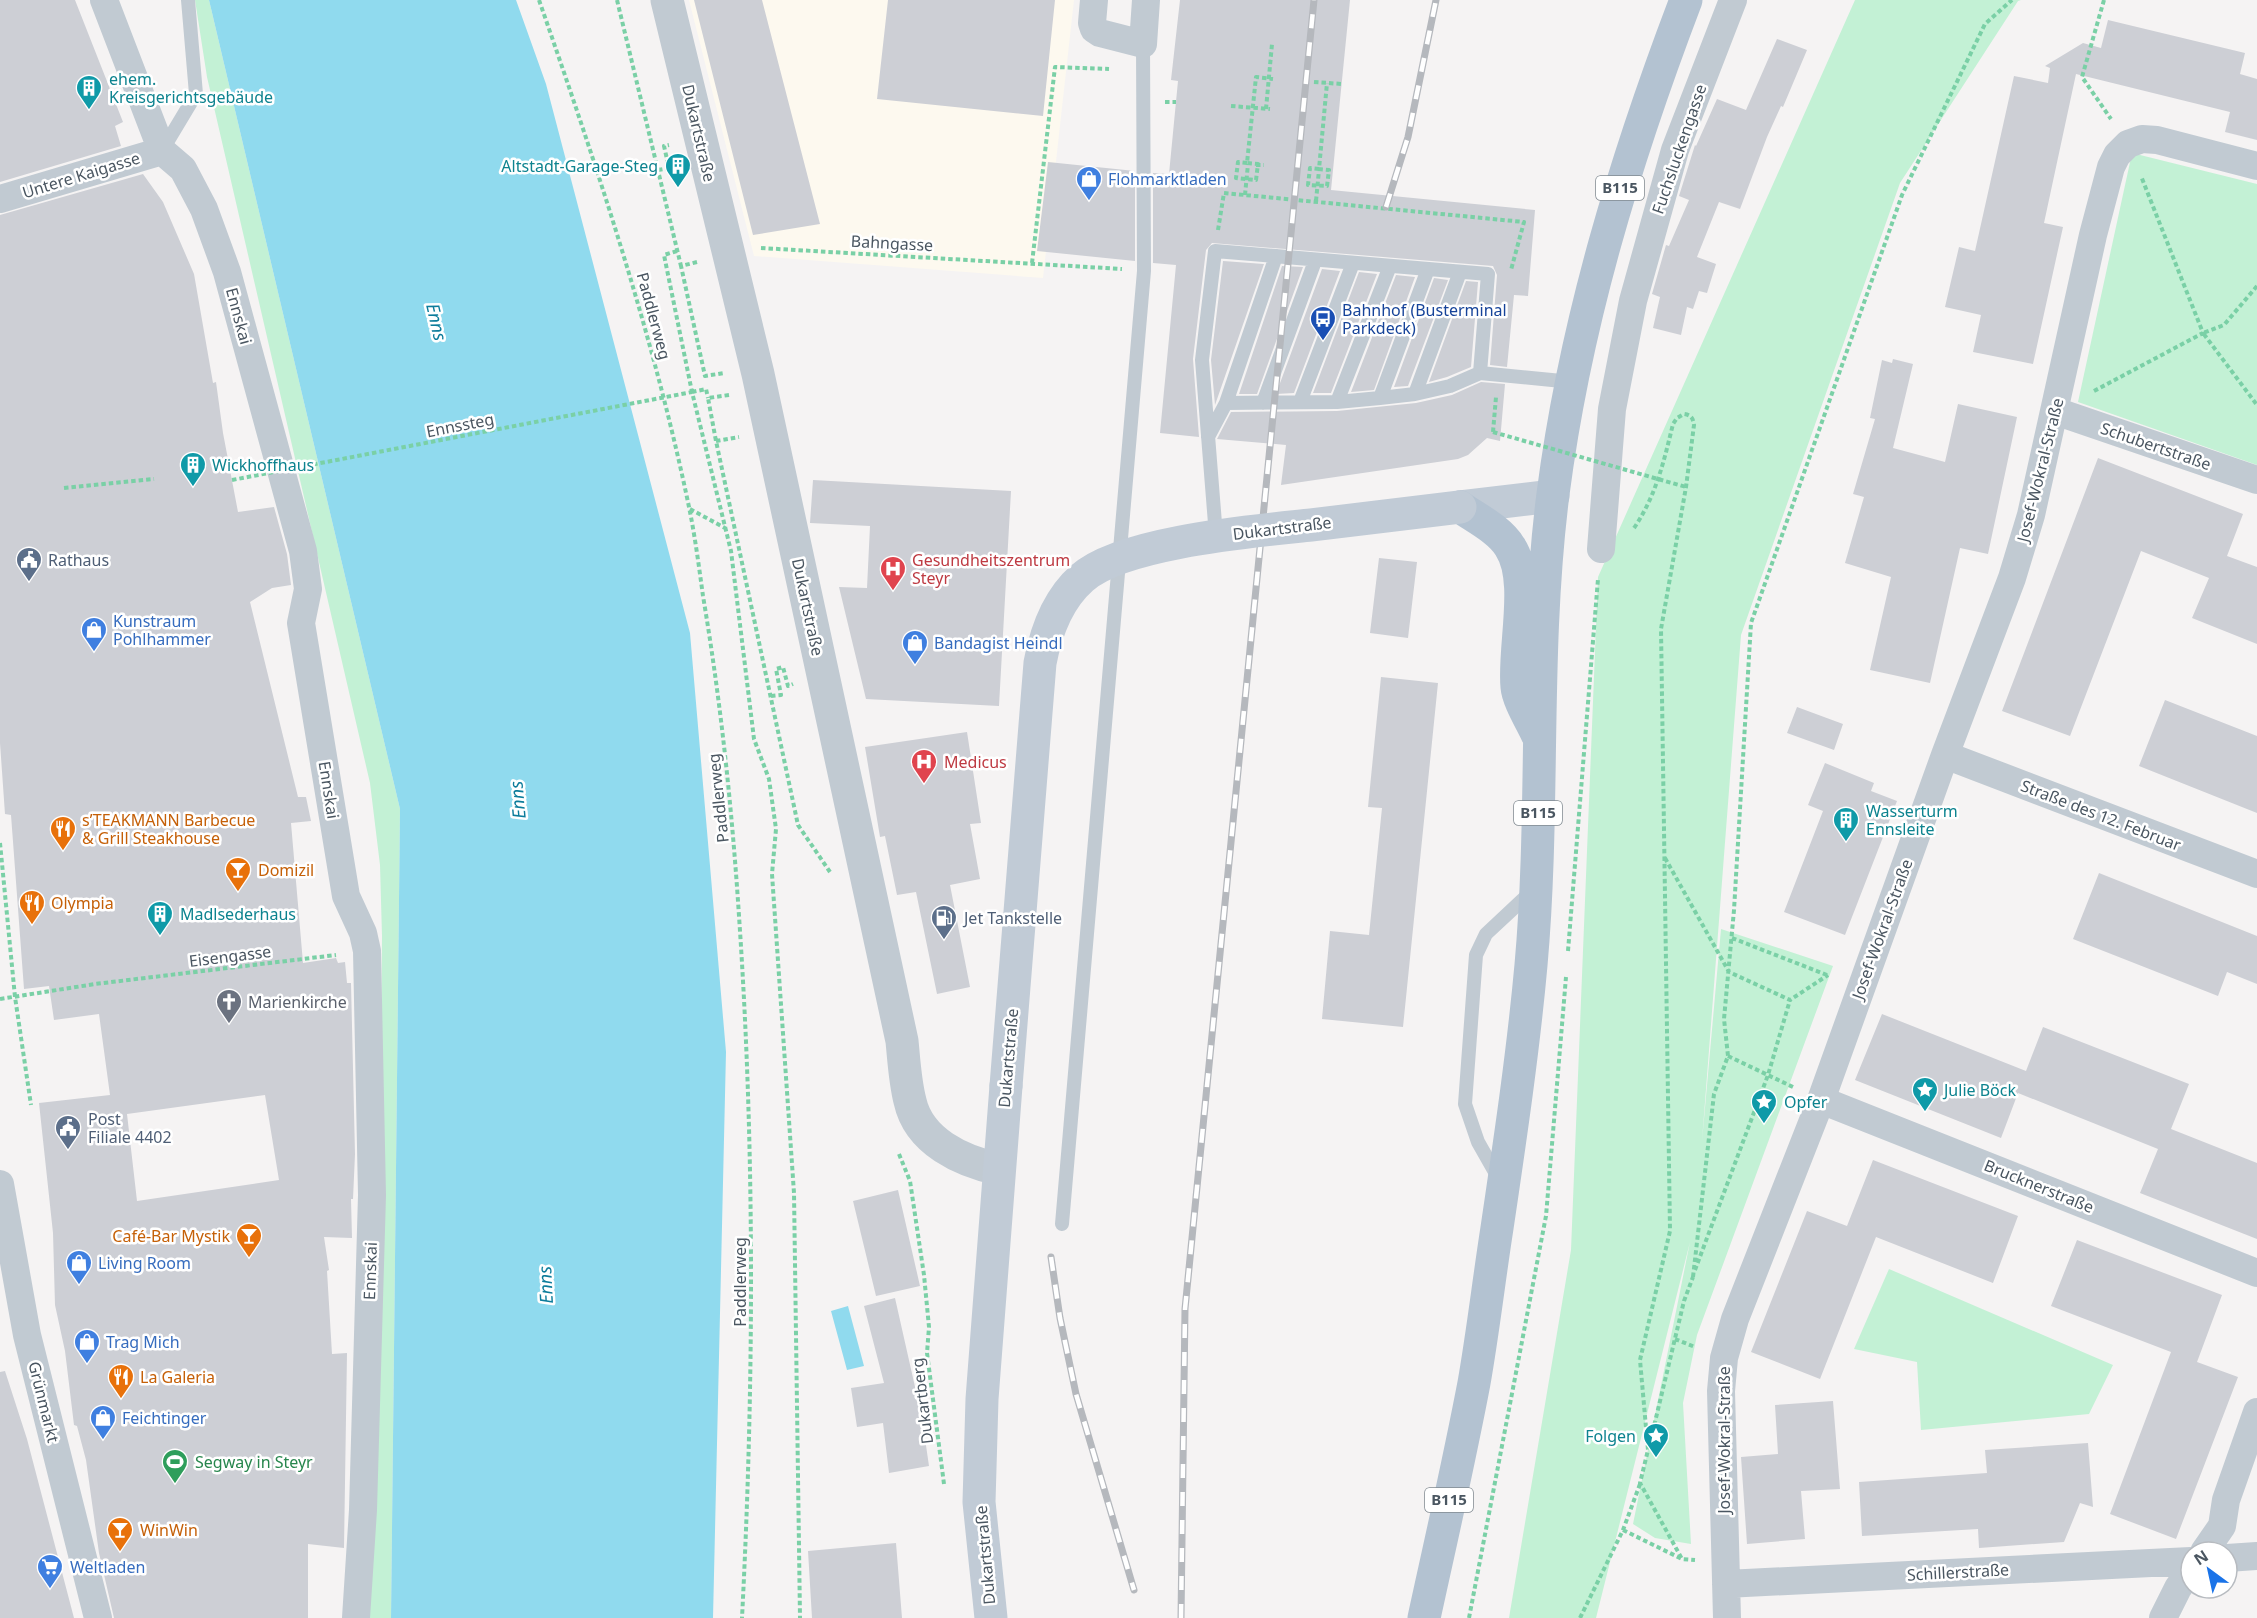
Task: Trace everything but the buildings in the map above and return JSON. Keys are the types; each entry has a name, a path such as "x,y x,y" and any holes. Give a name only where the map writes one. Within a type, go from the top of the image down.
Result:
{"main road":[{"name":"B115","path":"1424,1618 1474,1383 1524,1028 1536,886 1543,625 1553,496 1584,320 1605,237 1634,146 1686,0"},
{"name":"Dukartstraße","path":"990,1618 980,1492 982,1400 998,1168 1035,713 1040,663 1050,626 1068,592 1083,576 1133,554 1216,536 1553,496"},
{"path":"1460,507 1503,539 1510,546 1515,558 1520,577 1517,689 1540,741"}],"street":[{"name":"Ennskai","path":"104,0 162,151 183,169 204,209 227,272 303,551 308,589 301,623 346,896 363,933 366,951 372,1196 363,1509 356,1618"},
{"name":"Dukartstraße","path":"667,0 758,374 902,1041 910,1103 920,1124 935,1141 957,1156 998,1168"},
{"path":"1094,0 1092,23 1094,29 1143,57 1146,0"},
{"name":"Fuchsluckengasse","path":"1601,549 1612,409 1633,301 1658,204 1675,150 1733,0"},
{"path":"2128,144 2142,139 2157,140 2257,166"},
{"name":"Josef-Wokral-Straße","path":"1727,1618 1721,1391 1724,1358 1734,1319 1821,1100 1945,755 2012,578 2031,515 2096,224 2112,167 2117,155 2128,144"},
{"name":"Untere Kaigasse","path":"0,199 162,151"},
{"name":"Schubertstraße","path":"2055,411 2257,480"},
{"name":"Straße des 12. Februar","path":"1945,755 2257,874"},
{"name":"Brucknerstraße","path":"1821,1100 2257,1273"},
{"name":"Grünmarkt","path":"0,1184 27,1335 98,1618"},
{"path":"2212,1540 2222,1526 2226,1500 2257,1412"},
{"path":"2239,1557 2257,1556"},
{"name":"Schillerstraße","path":"1725,1573 2179,1561"},
{"path":"2163,1618 2179,1586"}],"lane":[{"path":"162,151 195,94 188,0"},
{"path":"1062,1224 1144,271 1143,57"},
{"path":"1216,536 1202,360 1215,251 1488,274 1480,373"},
{"path":"1207,439 1226,403 1276,256"},
{"path":"1263,403 1315,261"},
{"path":"1300,402 1353,263"},
{"path":"1337,402 1390,266"},
{"path":"1380,398 1428,268"},
{"path":"1415,394 1460,272"},
{"path":"1226,403 1337,402 1415,394 1450,386 1480,373 1572,382"},
{"path":"1503,1187 1478,1142 1465,1104 1476,955 1486,934 1536,886"}],"path":[{"name":"Paddlerweg","path":"540,0 639,301 690,509 717,676 732,808 746,1010 751,1138 752,1319 748,1500 742,1618"},
{"path":"617,0 705,376 728,372"},
{"path":"1693,1277 1714,1094 1728,1056 1724,1019 1751,623 1902,195 1985,24 2012,0"},
{"path":"2104,0 2082,77 2128,144 2203,333 2257,405"},
{"path":"1231,106 1268,109 1272,44"},
{"path":"1032,263 1055,67 1143,57"},
{"path":"1247,163 1256,77 1271,78"},
{"path":"1314,82 1342,84"},
{"path":"1316,201 1327,83"},
{"path":"1238,162 1257,164 1256,180 1246,179 1236,178 1238,162"},
{"path":"1245,195 1247,164 1264,165"},
{"path":"658,170 669,168"},
{"path":"1305,168 1333,172"},
{"path":"1310,168 1319,169 1329,170 1327,186 1308,185 1310,168"},
{"path":"1215,251 1224,193 1524,222 1512,266"},
{"name":"Bahngasse","path":"752,248 1144,271"},
{"path":"677,251 664,255 692,393 731,551 754,739 769,779 776,830 772,874 794,1193 800,1618"},
{"path":"681,266 704,261"},
{"path":"2055,411 2203,333 2224,325 2257,286"},
{"path":"692,393 706,389 798,825 835,879"},
{"name":"Ennssteg","path":"232,480 692,393"},
{"path":"708,398 714,398"},
{"path":"1601,549 1613,546 1630,533 1645,511 1662,470 1673,424 1684,414 1693,419 1686,487 1661,629 1670,1231 1640,1360 1648,1450"},
{"path":"1493,432 1686,487"},
{"path":"716,441 742,436"},
{"path":"64,488 154,479"},
{"path":"690,509 725,528"},
{"path":"771,696 781,695 776,669 783,667 788,686"},
{"path":"0,843 15,997 31,1105"},
{"path":"1664,857 1729,972 1790,1000"},
{"path":"1580,1618 1623,1530 1640,1483 1684,1301 1768,1075 1790,1000 1828,975 1731,938"},
{"name":"Eisengasse","path":"0,999 95,984 366,951"},
{"path":"1728,1056 1768,1075"},
{"name":"Dukartberg","path":"910,1181 927,1298 929,1327 927,1353 945,1486"},
{"path":"1640,1483 1682,1559"},
{"path":"1623,1530 1682,1559 1725,1573"}],"shaded area":[{"path":"689,0 1074,0 1043,278 754,256"}],"green space":[{"path":"195,0 209,0 400,809 391,1618 368,1618 380,1183 382,936 380,865 370,783 207,77"},
{"path":"1855,0 2021,0 2018,1 1900,183 1741,635 1702,1141 1721,929 1833,966 1697,1335 1683,1403 1691,1544 1655,1538 1633,1524 1690,1242 1596,1618 1509,1618 1571,1250 1598,577"},
{"path":"2132,153 2257,184 2257,465 2078,402"},
{"path":"1889,1269 2113,1365 2089,1414 1921,1430 1917,1362 1854,1349"}],"water":[{"name":"Enns","path":"209,0 516,0 546,84 690,633 726,1052 713,1618 391,1618 400,809"},
{"path":"848,1306 864,1366 847,1370 831,1311"}],"railway":[{"path":"1181,1618 1185,1309 1314,0"},
{"path":"1386,207 1408,137 1436,0"},
{"path":"1051,1257 1060,1318 1076,1394 1134,1590"}],"place":[{"name":"ehem. Kreisgerichtsgebäude","path":"89,111"},
{"name":"Altstadt-Garage-Steg","path":"678,189"},
{"name":"Flohmarktladen","path":"1089,202"},
{"name":"Bahnhof (Busterminal Parkdeck)","path":"1323,342"},
{"name":"Wickhoffhaus","path":"193,488"},
{"name":"Rathaus","path":"29,583"},
{"name":"Gesundheitszentrum Steyr","path":"893,592"},
{"name":"Kunstraum Pohlhammer","path":"94,653"},
{"name":"Bandagist Heindl","path":"915,666"},
{"name":"Medicus","path":"924,785"},
{"name":"Wasserturm Ennsleite","path":"1846,843"},
{"name":"s’TEAKMANN Barbecue & Grill Steakhouse","path":"63,852"},
{"name":"Domizil","path":"238,893"},
{"name":"Olympia","path":"32,926"},
{"name":"Madlsederhaus","path":"160,937"},
{"name":"Jet Tankstelle","path":"944,941"},
{"name":"Marienkirche","path":"229,1025"},
{"name":"Julie Böck","path":"1925,1113"},
{"name":"Opfer","path":"1764,1125"},
{"name":"Post Filiale 4402","path":"68,1151"},
{"name":"Café-Bar Mystik","path":"249,1259"},
{"name":"Living Room","path":"79,1286"},
{"name":"Trag Mich","path":"87,1365"},
{"name":"La Galeria","path":"121,1400"},
{"name":"Feichtinger","path":"103,1441"},
{"name":"Folgen","path":"1656,1459"},
{"name":"Segway in Steyr","path":"175,1485"},
{"name":"WinWin","path":"120,1553"},
{"name":"Weltladen","path":"50,1590"}]}
